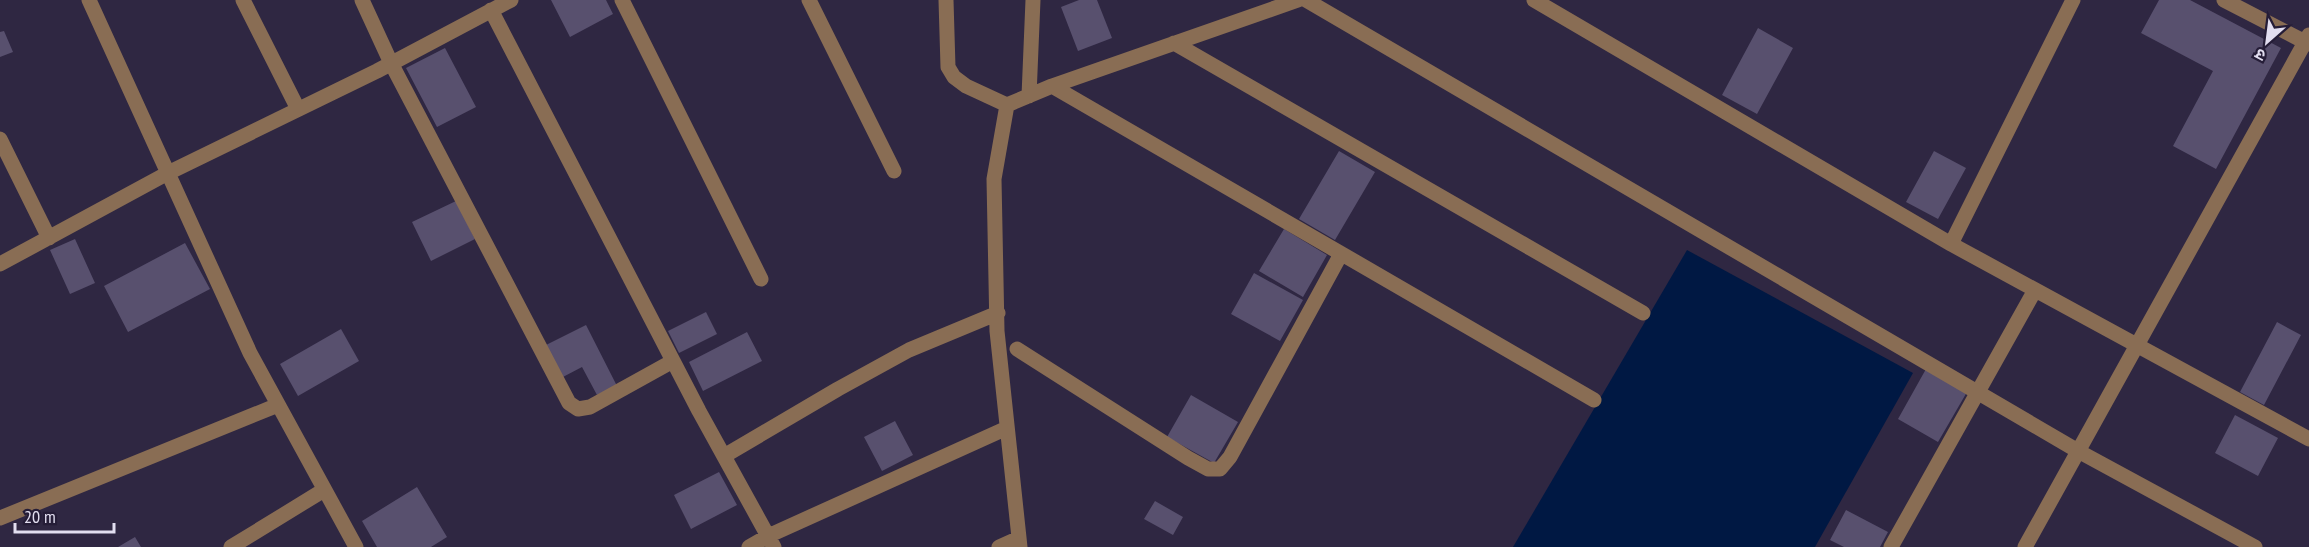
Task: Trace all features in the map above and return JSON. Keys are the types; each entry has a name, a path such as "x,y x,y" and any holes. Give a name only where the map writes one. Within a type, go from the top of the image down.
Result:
{"street":[{"path":"89,0 250,353 356,547"},
{"path":"243,0 298,109"},
{"path":"362,0 391,63 568,403 578,409 590,407 673,361"},
{"path":"0,264 168,173 391,63 511,0"},
{"path":"622,0 761,279"},
{"path":"809,0 894,171"},
{"path":"946,0 948,67 954,77 966,86 1007,105 1052,86 1298,0"},
{"path":"1029,96 1032,0"},
{"path":"1306,0 2078,451 2255,547"},
{"path":"1534,0 1951,244 2309,439"},
{"path":"1951,244 2073,0"},
{"path":"2025,547 2308,41 2224,0"},
{"path":"491,10 673,361 771,542"},
{"path":"1174,43 1643,313"},
{"path":"1052,86 1594,400"},
{"path":"999,547 1019,543 997,331 994,179 1007,105"},
{"path":"0,139 49,238"},
{"path":"1017,349 1188,458 1208,469 1220,469 1230,457 1341,254"},
{"path":"1891,547 2035,290"},
{"path":"724,456 837,389 909,350 998,313"},
{"path":"0,518 278,405"},
{"path":"749,547 771,542 1007,428"},
{"path":"231,547 324,490"}],"water":[{"path":"1687,250 1913,373 1815,547 1513,547"}],"building":[{"path":"551,0 606,0 613,14 570,37"},
{"path":"1079,0 1097,0 1112,38 1078,51 1061,7"},
{"path":"2159,0 2190,0 2281,48 2216,169 2173,146 2213,71 2141,33"},
{"path":"1758,28 1793,48 1757,114 1722,95"},
{"path":"4,31 13,52 0,57 0,32"},
{"path":"445,48 476,107 437,127 406,68"},
{"path":"1339,151 1375,172 1335,240 1299,219"},
{"path":"1934,151 1966,168 1938,219 1906,202"},
{"path":"456,201 475,239 431,261 412,222"},
{"path":"1284,229 1327,255 1303,297 1259,271"},
{"path":"75,239 95,283 70,294 50,250"},
{"path":"185,243 210,289 128,332 104,286"},
{"path":"1254,273 1303,300 1280,341 1231,314"},
{"path":"706,312 717,334 679,353 668,331"},
{"path":"2277,322 2301,335 2264,405 2240,392"},
{"path":"586,325 617,386 597,395 582,367 561,378 544,346"},
{"path":"341,329 359,361 298,396 280,364"},
{"path":"747,332 762,361 703,391 689,362"},
{"path":"1926,369 1967,392 1938,442 1898,419"},
{"path":"1191,395 1238,422 1214,463 1167,437"},
{"path":"2235,415 2278,438 2258,476 2215,453"},
{"path":"895,421 913,455 882,471 864,437"},
{"path":"719,472 737,505 691,529 674,495"},
{"path":"417,487 447,537 431,547 377,547 362,521"},
{"path":"1155,501 1183,517 1173,535 1144,519"},
{"path":"1846,510 1888,532 1880,547 1844,547 1830,540"},
{"path":"135,537 141,547 118,547"}]}
